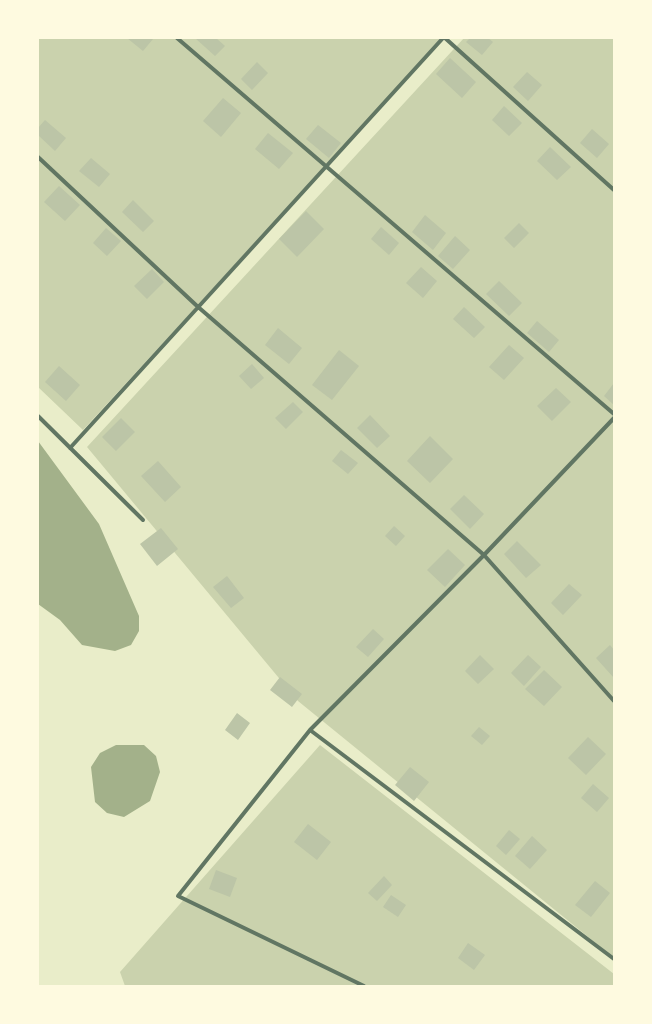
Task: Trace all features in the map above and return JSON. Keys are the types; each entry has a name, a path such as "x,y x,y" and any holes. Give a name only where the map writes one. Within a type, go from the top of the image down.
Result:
{"lane":[{"path":"176,38 614,414"},
{"path":"70,448 325,165 444,38 614,190"},
{"path":"38,157 197,306 484,556 614,700"},
{"path":"38,416 143,520"},
{"path":"364,986 178,896 310,730 484,556 614,418"},
{"path":"310,730 614,959"}],"shaded area":[{"path":"38,38 443,38 83,430 38,387"},
{"path":"464,38 614,38 614,958 298,701 87,447"},
{"path":"38,441 99,524 139,616 139,631 131,645 115,651 82,645 60,620 38,604"},
{"path":"116,745 144,745 156,756 160,772 150,801 124,817 107,813 95,802 91,767 100,753"},
{"path":"320,745 614,974 614,986 125,986 120,972"}],"building":[{"path":"127,38 151,38 153,39 143,51"},
{"path":"195,38 216,38 225,46 215,56"},
{"path":"470,38 488,38 493,42 482,55 466,42"},
{"path":"450,58 476,82 462,98 436,74"},
{"path":"257,62 268,73 252,90 241,79"},
{"path":"527,72 542,85 528,101 513,87"},
{"path":"223,98 241,113 221,137 203,121"},
{"path":"504,106 522,123 509,136 492,120"},
{"path":"45,120 66,138 55,151 38,135 38,128"},
{"path":"318,125 341,143 329,158 306,139"},
{"path":"592,129 609,144 597,158 580,143"},
{"path":"268,133 293,153 279,169 255,149"},
{"path":"550,147 571,167 557,180 537,161"},
{"path":"91,158 110,174 99,187 79,171"},
{"path":"59,186 80,205 65,221 44,202"},
{"path":"133,200 154,221 143,232 122,212"},
{"path":"306,211 324,229 297,257 279,239"},
{"path":"425,215 446,233 433,250 412,232"},
{"path":"519,223 529,233 514,248 504,238"},
{"path":"381,227 399,243 389,255 371,239"},
{"path":"106,228 121,241 107,256 93,243"},
{"path":"455,236 470,250 453,269 438,256"},
{"path":"421,267 437,281 423,298 406,283"},
{"path":"152,269 164,282 147,299 134,286"},
{"path":"499,281 522,303 509,316 486,294"},
{"path":"464,307 485,327 474,338 453,319"},
{"path":"537,321 559,340 549,352 527,333"},
{"path":"278,328 302,348 289,364 265,345"},
{"path":"509,345 524,358 504,380 489,367"},
{"path":"339,350 359,366 332,400 312,385"},
{"path":"252,364 264,378 251,389 239,376"},
{"path":"59,366 80,385 66,401 45,382"},
{"path":"614,383 614,405 604,396"},
{"path":"556,388 571,402 552,421 537,406"},
{"path":"293,402 303,412 286,429 275,418"},
{"path":"370,415 390,436 377,448 357,428"},
{"path":"121,418 135,432 116,451 102,437"},
{"path":"430,436 453,459 430,483 407,461"},
{"path":"341,450 358,463 348,474 332,461"},
{"path":"158,461 181,487 165,502 141,476"},
{"path":"464,495 484,514 470,529 450,509"},
{"path":"394,526 405,536 396,546 385,536"},
{"path":"161,528 178,549 157,566 140,544"},
{"path":"517,541 541,565 526,578 504,554"},
{"path":"448,549 465,565 445,587 427,570"},
{"path":"227,576 244,598 231,608 213,587"},
{"path":"569,584 582,595 563,615 551,603"},
{"path":"373,629 384,639 368,657 356,647"},
{"path":"610,645 614,650 614,678 596,658"},
{"path":"480,655 494,669 478,684 465,671"},
{"path":"528,655 541,667 524,686 511,673"},
{"path":"544,670 562,687 544,706 525,689"},
{"path":"280,677 302,694 292,707 270,690"},
{"path":"237,713 250,723 238,740 225,730"},
{"path":"479,727 490,736 482,745 471,736"},
{"path":"588,737 606,754 586,775 568,758"},
{"path":"410,767 429,782 414,801 395,785"},
{"path":"593,784 609,798 597,812 581,798"},
{"path":"308,824 331,842 317,860 294,842"},
{"path":"509,830 520,839 506,855 496,846"},
{"path":"532,836 547,850 530,869 515,856"},
{"path":"216,870 237,878 230,897 209,889"},
{"path":"384,876 392,885 377,901 368,893"},
{"path":"595,881 610,893 591,917 575,905"},
{"path":"391,895 406,905 398,917 383,907"},
{"path":"468,943 485,955 474,970 458,958"}]}
